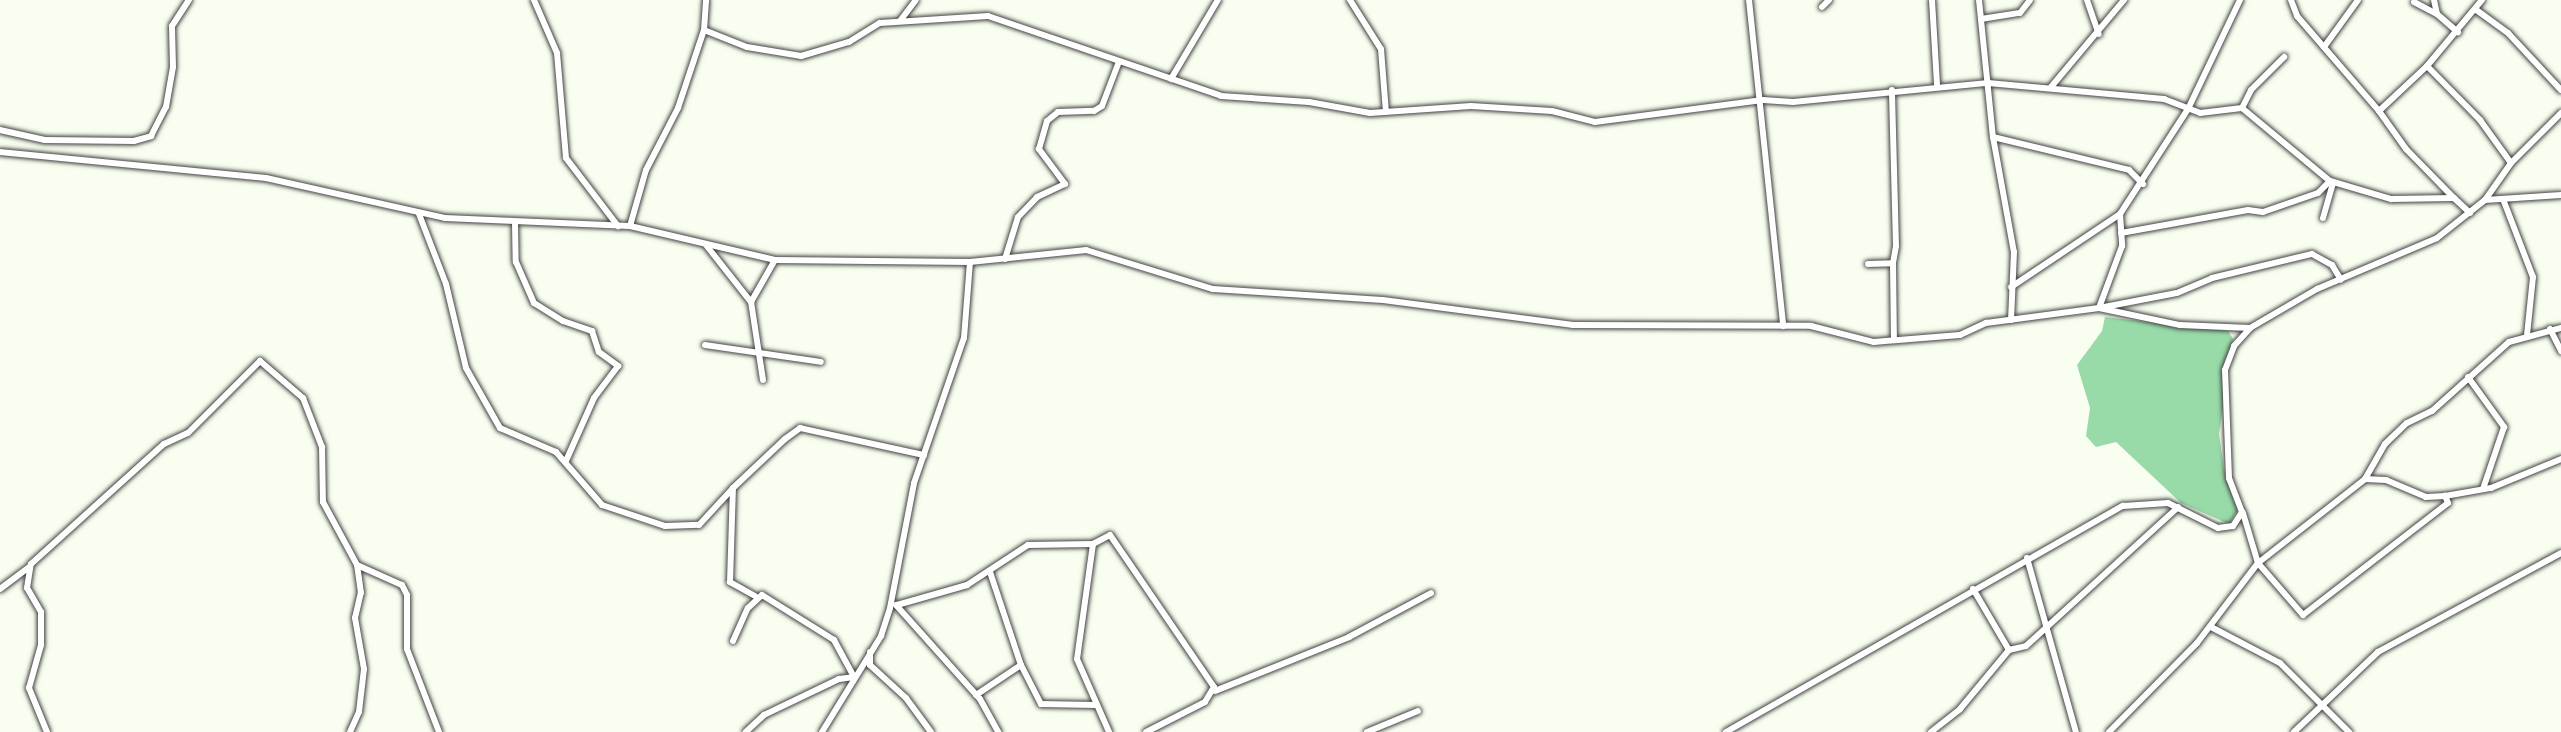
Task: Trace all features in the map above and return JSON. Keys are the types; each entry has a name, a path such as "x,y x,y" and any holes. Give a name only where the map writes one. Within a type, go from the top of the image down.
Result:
{"street":[{"path":"0,130 45,140 134,141 151,136 166,107 173,67 172,26 180,6 189,0"},
{"path":"534,0 557,53 566,158 618,226"},
{"path":"630,226 646,170 678,108 704,30 706,0"},
{"path":"900,21 916,0"},
{"path":"1171,79 1218,0"},
{"path":"1350,0 1381,49 1386,112"},
{"path":"1749,0 1763,100 1783,326"},
{"path":"1822,7 1829,0"},
{"path":"1932,0 1937,84"},
{"path":"1979,0 1993,137 2014,252 2011,320"},
{"path":"1981,19 2020,13 2030,0"},
{"path":"2087,0 2099,34"},
{"path":"2051,87 2099,34 2124,0"},
{"path":"2011,287 2120,214 2143,184 2188,109 2240,0"},
{"path":"2291,0 2297,16 2379,111 2406,149 2470,213"},
{"path":"2324,47 2358,0"},
{"path":"2434,0 2437,14"},
{"path":"2379,111 2427,66 2482,0"},
{"path":"2414,2 2437,14 2458,32"},
{"path":"2475,9 2508,33 2561,90"},
{"path":"704,30 747,47 801,56 849,42 880,23 988,16 1118,64 1247,101 1386,112 1471,106 1552,111 1595,122 1763,100 1793,102 1937,84 2051,87 2164,99 2200,113 2242,108 2332,182 2391,199 2454,198"},
{"path":"2242,108 2251,90 2284,57"},
{"path":"1005,259 1018,217 1037,197 1065,184 1039,149 1047,121 1058,112 1094,111 1102,106 1118,64"},
{"path":"2427,66 2480,120 2511,163"},
{"path":"1892,90 1897,219 1893,263 1894,340"},
{"path":"2445,496 2448,503 2303,615 2258,563 2229,478 2222,406 2225,370 2234,346 2250,328 2341,280 2437,238 2470,213 2485,200 2511,163 2561,113"},
{"path":"1993,137 2129,170 2143,184"},
{"path":"0,152 266,178 419,214 515,223 630,226 775,260 970,262 1086,250 1213,289 1383,300 1573,325 1783,326 1894,340 1960,335 2011,320 2177,293 2212,278 2312,254 2332,265 2341,280"},
{"path":"2323,218 2332,182"},
{"path":"2121,233 2248,210 2263,212 2318,193 2332,182"},
{"path":"2485,200 2561,195"},
{"path":"2503,199 2533,277 2527,335"},
{"path":"419,214 446,284 466,368 485,407 510,435 566,461 602,505 665,526 699,525 733,488 800,428 924,455"},
{"path":"2099,308 2122,246 2120,214"},
{"path":"515,223 516,262 534,303 563,321 592,331 593,343 618,366 594,398 566,461"},
{"path":"705,244 751,302 763,380"},
{"path":"751,302 775,260"},
{"path":"822,732 894,606 897,555 924,455 964,338 970,262"},
{"path":"1868,264 1893,263"},
{"path":"2099,308 2180,325 2250,328"},
{"path":"2109,732 2140,706 2211,627 2258,563 2365,479 2385,444 2407,423 2432,411 2483,360 2527,335 2561,328"},
{"path":"2550,329 2561,351"},
{"path":"705,345 821,362"},
{"path":"0,589 164,444 188,433 260,361 303,398 322,447 323,502 357,565 361,593 356,631 364,669 359,712 350,732"},
{"path":"2468,377 2504,427 2483,489"},
{"path":"2365,479 2386,480 2426,497 2445,496 2483,489 2559,464"},
{"path":"733,488 730,582 776,603 834,640 854,677"},
{"path":"1726,732 2123,506 2146,501 2178,507 2225,529 2242,512"},
{"path":"1931,732 1960,709 2009,650 2026,646 2178,507"},
{"path":"894,606 967,585 1028,545 1093,544 1110,535 1215,691"},
{"path":"1093,544 1077,659 1109,732"},
{"path":"2294,732 2378,652 2561,553"},
{"path":"2027,558 2076,732"},
{"path":"31,564 27,588 41,612 41,645 29,688 47,732"},
{"path":"357,565 402,585 407,595 407,649 439,732"},
{"path":"990,572 1021,665 1041,704 1095,705"},
{"path":"1973,589 2009,650"},
{"path":"1146,732 1193,709 1215,691 1349,637 1431,593"},
{"path":"733,641 755,596"},
{"path":"894,606 976,695 998,732"},
{"path":"2211,627 2280,663 2349,732"},
{"path":"870,652 870,665 906,698 931,732"},
{"path":"976,695 1021,665"},
{"path":"746,732 764,715 839,679 854,677"},
{"path":"1367,732 1418,711"}],"green space":[{"path":"2105,317 2228,331 2233,339 2219,434 2224,469 2238,509 2229,524 2181,503 2116,442 2096,447 2086,436 2090,408 2077,365 2102,331"}]}
